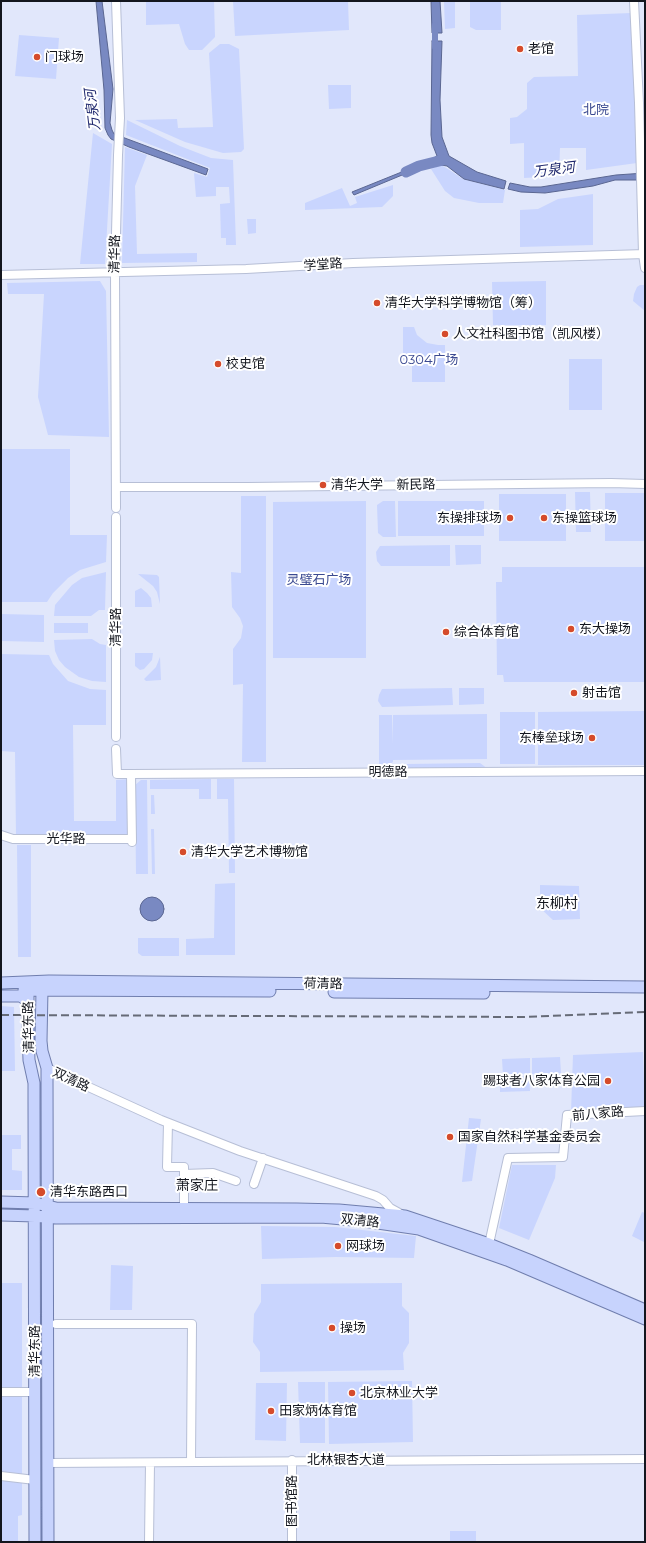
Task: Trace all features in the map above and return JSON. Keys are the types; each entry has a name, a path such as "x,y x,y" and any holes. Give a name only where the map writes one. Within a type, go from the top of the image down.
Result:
{"main road":[{"name":"荷清路","path":"1,983 35,987 645,994"},
{"name":"荷清路","path":"1,990 35,987 645,987"},
{"name":"清华东路","path":"35,987 28,1004 28,1048 34,1083 36,1203 35,1542"},
{"name":"清华东路","path":"35,987 42,1052 47,1068 52,1212 48,1542"},
{"path":"1,996 20,996 24,998 28,1004"},
{"path":"1,1202 36,1203 52,1212"},
{"name":"双清路","path":"52,1212 184,1208 325,1210 405,1216 490,1244 569,1276 645,1310"},
{"path":"1,1215 35,1216 52,1212"},
{"name":"双清路","path":"52,1212 321,1217 364,1221 419,1229 507,1260 645,1319"}],"street":[{"name":"清华路","path":"116,1 120,124 115,272 116,508"},
{"path":"634,1 645,268"},
{"name":"学堂路","path":"1,275 246,270 353,263 644,254"},
{"name":"新民路","path":"116,487 605,483 645,484"},
{"name":"清华路","path":"116,517 116,737"},
{"path":"116,749 116,774 131,774"},
{"name":"明德路","path":"131,774 645,771"},
{"name":"光华路","path":"1,835 13,839 132,840 131,774"},
{"name":"双清路","path":"47,1068 168,1122 263,1158 376,1196 383,1200 390,1208 405,1216"},
{"name":"前八家路","path":"490,1244 508,1158 563,1157 567,1115 645,1111"},
{"path":"168,1122 167,1167 184,1167 184,1208"},
{"path":"254,1184 263,1158"},
{"path":"184,1174 213,1173 236,1181"},
{"path":"56,1324 192,1324 191,1462"},
{"path":"1,1392 35,1392"},
{"name":"北林银杏大道","path":"48,1463 150,1463 292,1460 645,1459"},
{"name":"图书馆路","path":"292,1460 292,1542"},
{"path":"149,1542 150,1463"},
{"path":"1,1476 35,1480"}],"green space":[{"path":"146,1 214,1 215,37 202,50 189,50 185,44 179,24 146,25"},
{"path":"233,1 348,1 349,30 235,36"},
{"path":"444,1 455,1 455,28 445,29"},
{"path":"470,1 501,1 501,30 476,30 470,27"},
{"name":"北院","path":"632,13 637,163 586,170 586,148 560,148 559,174 524,178 524,143 510,144 510,118 517,117 527,109 527,83 534,77 578,76 577,15"},
{"name":"门球场","path":"19,35 59,38 56,79 15,76"},
{"path":"220,44 229,44 239,49 244,149 241,152 223,153 185,142 135,120 177,119 178,128 213,127 209,53"},
{"path":"328,85 351,85 351,108 329,109"},
{"path":"127,120 180,146 211,158 233,160 236,245 226,245 226,238 221,238 220,204 230,203 229,187 216,187 216,196 196,197 194,173 207,177 210,168 126,135"},
{"path":"93,133 112,144 105,264 80,264"},
{"path":"125,147 147,155 135,186 137,254 197,253 197,262 122,263"},
{"path":"441,165 463,179 505,190 503,203 479,203 454,198 445,191 431,169"},
{"path":"393,185 393,196 382,207 305,210 305,203 342,188 350,206 357,203 355,197"},
{"path":"593,194 593,245 520,247 520,210 538,209 558,199"},
{"path":"247,219 256,219 256,233 248,234"},
{"path":"100,281 106,291 109,437 48,435 38,397 44,294 8,294 7,283"},
{"path":"546,281 546,325 493,325 492,282"},
{"path":"640,285 645,285 645,311 633,301 637,287"},
{"name":"0304广场","path":"403,327 414,327 417,335 427,343 445,345 445,382 412,382 412,360 403,360"},
{"path":"569,359 602,359 602,410 569,410"},
{"path":"2,449 70,449 70,535 107,535 106,562 80,570 68,578 53,593 47,602 1,602"},
{"path":"575,492 590,492 591,532 576,532"},
{"name":"东操篮球场","path":"605,493 645,493 645,541 605,541"},
{"name":"东操篮球场","path":"499,494 566,494 566,541 499,541"},
{"path":"241,496 266,496 266,762 242,762 243,684 233,685 233,649 241,638 243,626 240,618 232,607 231,572 241,573"},
{"name":"灵璧石广场","path":"366,501 366,658 273,658 273,502"},
{"path":"383,501 395,501 396,537 383,537 378,533 377,505"},
{"path":"398,501 484,501 484,536 398,536"},
{"path":"450,545 450,566 381,566 377,561 376,552 380,546"},
{"path":"455,545 481,545 481,564 456,565"},
{"name":"东大操场","path":"502,567 645,567 645,682 504,682 503,675 497,675 496,582 502,582"},
{"path":"106,572 105,610 99,610 91,616 54,616 55,605 72,585 82,578"},
{"path":"138,574 157,575 159,577 160,604 157,592 153,586"},
{"path":"141,588 151,598 152,607 135,607 135,591"},
{"path":"1,614 44,615 44,642 1,641"},
{"path":"54,623 88,623 88,633 54,633"},
{"path":"92,639 100,644 106,645 106,682 92,681 79,677 65,667 59,660 55,651 54,640"},
{"path":"135,653 153,653 152,660 144,669 140,670 135,666"},
{"path":"1,654 49,655 53,664 68,681 90,689 106,690 106,725 73,725 74,821 116,821 116,780 129,779 129,835 16,836 15,752 1,751"},
{"path":"160,657 161,680 146,681 144,679 156,667"},
{"path":"452,688 453,705 382,707 378,701 382,689"},
{"path":"459,688 484,688 484,704 459,705"},
{"name":"东棒垒球场","path":"645,711 645,765 538,765 538,712"},
{"path":"500,712 535,712 535,764 500,764"},
{"path":"487,714 487,759 393,760 393,762 386,767 379,767 379,715 392,715 393,744 393,715"},
{"path":"480,763 488,769 391,770 407,764"},
{"path":"211,779 211,799 199,799 199,789 150,789 150,780"},
{"path":"217,779 234,779 235,873 229,873 228,799 217,799"},
{"path":"141,780 147,780 148,874 136,874 135,785"},
{"path":"151,795 154,795 155,814 151,814"},
{"path":"151,829 154,829 155,874 152,874"},
{"path":"17,845 31,845 31,957 18,957"},
{"path":"235,883 235,955 186,955 186,939 214,938 215,884"},
{"path":"540,885 579,886 580,919 553,920 540,908"},
{"path":"138,938 179,938 179,956 142,956 138,953"},
{"path":"1,1006 14,1007 15,1071 1,1071"},
{"name":"踢球者八家体育公园","path":"643,1052 645,1109 571,1112 573,1055"},
{"path":"560,1057 561,1073 532,1074 532,1058"},
{"path":"530,1058 530,1073 503,1075 502,1059"},
{"path":"529,1076 530,1091 500,1092 500,1077"},
{"path":"469,1118 481,1119 472,1181 462,1182"},
{"path":"1,1135 21,1135 21,1149 12,1149 12,1170 22,1171 22,1190 1,1190"},
{"path":"512,1165 556,1165 555,1178 529,1240 499,1228"},
{"path":"642,1212 645,1213 644,1242 632,1236"},
{"name":"网球场","path":"261,1226 335,1227 416,1236 414,1258 336,1257 262,1259"},
{"path":"111,1265 133,1266 132,1310 110,1310"},
{"path":"1,1283 22,1283 22,1515 18,1516 18,1542 1,1542"},
{"name":"操场","path":"402,1283 402,1306 409,1313 409,1343 403,1353 404,1370 260,1372 260,1352 253,1342 254,1314 261,1302 261,1284"},
{"path":"412,1381 413,1442 329,1444 328,1382"},
{"path":"298,1382 325,1382 325,1443 300,1443"},
{"name":"田家炳体育馆","path":"256,1383 287,1383 286,1441 255,1440"},
{"path":"450,1531 476,1531 476,1542 450,1542"}],"shaded area":[{"path":"96,1 102,1 113,89 110,123 114,134 208,169 206,175 129,147 111,139 108,135 105,128 104,90"},
{"path":"431,1 440,1 442,33 432,33"},
{"path":"432,41 442,41 440,100 442,137 449,156 477,172 506,181 504,189 464,179 447,166 430,166 428,161 437,156 432,143 431,135"},
{"path":"419,165 419,168 354,195 352,192"},
{"path":"645,173 645,180 615,180 593,186 545,193 521,192 508,189 510,183 530,187 541,187 616,175"},
{"path":"152,897 157,898 163,904 163,914 157,920 152,921 147,920 141,914 140,909 141,904 147,898"}],"waterway":[{"name":"万泉河","path":"435,25 435,47"},
{"name":"万泉河","path":"406,172 419,166 443,160"}],"railway":[{"path":"1,1015 522,1017 645,1012"}],"place":[{"name":"老馆","path":"520,49"},
{"name":"门球场","path":"37,57"},
{"name":"清华大学科学博物馆（筹）","path":"377,303"},
{"name":"人文社科图书馆（凯风楼）","path":"445,334"},
{"name":"校史馆","path":"218,364"},
{"name":"清华大学","path":"323,485"},
{"name":"东操排球场","path":"510,518"},
{"name":"东操篮球场","path":"544,518"},
{"name":"东大操场","path":"571,629"},
{"name":"综合体育馆","path":"446,632"},
{"name":"射击馆","path":"574,693"},
{"name":"东棒垒球场","path":"592,738"},
{"name":"清华大学艺术博物馆","path":"183,852"},
{"name":"踢球者八家体育公园","path":"608,1081"},
{"name":"国家自然科学基金委员会","path":"450,1137"},
{"name":"清华东路西口","path":"41,1192"},
{"name":"网球场","path":"338,1246"},
{"name":"操场","path":"332,1328"},
{"name":"北京林业大学","path":"352,1393"},
{"name":"田家炳体育馆","path":"271,1411"}],"district":[{"name":"东柳村","path":"557,904"},
{"name":"萧家庄","path":"197,1186"}]}
